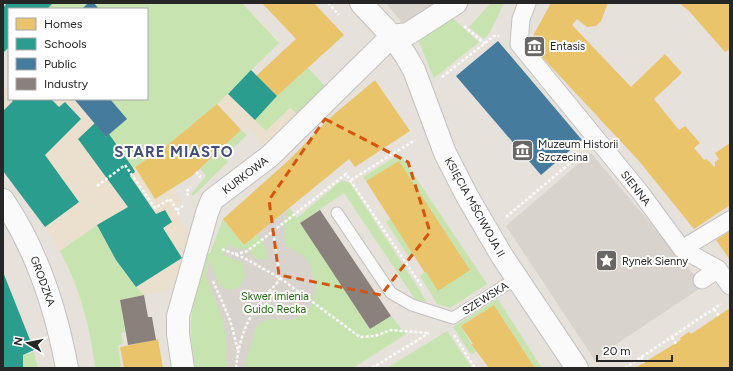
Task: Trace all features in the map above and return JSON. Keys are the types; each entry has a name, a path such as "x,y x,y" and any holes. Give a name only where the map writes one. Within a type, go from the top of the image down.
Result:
{"street":[{"name":"KSIĘCIA MŚCIWOJA II","path":"361,3 392,36 406,56 414,70 438,135 454,170 490,235 577,368"},
{"path":"392,36 408,34 456,3"},
{"name":"SIENNA","path":"527,3 521,19 519,44 597,140 682,249 718,270 727,294"},
{"name":"KURKOWA","path":"182,363 178,316 198,243 212,200 270,156 392,36"},
{"name":"GRODZKA","path":"3,200 22,231 40,272 55,314 67,368"},
{"path":"682,249 730,220"},
{"path":"702,280 718,270"}],"lane":[{"path":"337,213 391,294 412,305 440,314"},
{"name":"SZEWSKA","path":"440,314 453,318 517,278"}],"path":[{"path":"451,71 494,36"},
{"path":"351,180 417,138"},
{"path":"502,220 597,140"},
{"path":"97,186 125,165 155,208 170,199 177,210 189,203"},
{"path":"235,254 249,250 346,174 475,368"},
{"path":"236,368 238,350 244,326 280,278 273,231"},
{"path":"198,243 230,320 238,350"},
{"path":"225,250 280,278 360,337 375,336 391,330 428,333"},
{"path":"625,368 714,309 727,294"},
{"path":"714,309 719,316"},
{"path":"672,337 676,344"},
{"path":"372,368 411,343"},
{"path":"641,357 644,363"}],"highlighted area":[{"path":"325,119 408,162 430,232 381,295 279,275 269,200"}],"shaded area":[{"path":"386,3 443,3 408,30"},
{"path":"251,70 297,114 263,149 261,140 247,126 241,130 216,104 165,147 135,167 155,199 173,188 182,202 174,208 190,233 176,289 120,300 83,311 67,265 54,241 3,171 3,90 8,85 8,100 148,100 148,99"},
{"name":"Rynek Sienny","path":"591,153 695,276 708,283 603,353 596,362 506,226"},
{"path":"288,209 284,226 285,245 304,256 310,264 316,286 313,301 311,306 299,317 290,320 269,319 262,322 255,328 245,368 227,368 226,339 223,321 206,276 210,259 218,283 224,288 231,290 239,287 245,277 243,263 224,255 227,245 243,250 247,248 257,259 264,260 267,257 267,250 258,234"}],"green space":[{"path":"53,3 88,3 83,8 48,8"},
{"path":"94,3 242,3 279,43 217,104 165,147 133,168 109,134 110,100 148,100 148,8 98,8"},
{"path":"491,3 504,3 490,32 484,39 469,27"},
{"path":"450,16 479,42 434,78 419,42"},
{"path":"308,68 326,87 297,114 290,108 266,131 255,120 277,96"},
{"path":"241,130 247,135 224,157 228,162 193,196 191,194 206,176 200,169"},
{"path":"400,154 487,284 450,308 437,304 420,276 426,272 438,290 470,270 399,161 366,181 363,177"},
{"name":"Skwer imienia Guido Recka","path":"342,180 350,183 427,302 415,299 344,193 300,223 370,329 391,316 406,334 353,368 196,368 191,337 192,310 207,254 210,253 223,219 244,245 290,208 297,218"},
{"path":"391,218 414,253 409,257 386,222"},
{"path":"97,225 112,253 124,271 144,295 120,300 125,332 121,333 123,344 118,345 120,368 95,368 91,338 83,308 73,278 60,251"},
{"path":"497,299 542,368 535,368 494,305 461,326 476,352 471,355 453,327"},
{"path":"447,331 472,368 387,368"},
{"path":"34,352 38,368 23,368 23,355"}],"building: Homes":[{"path":"262,3 314,3 344,35 277,96 256,76 296,39"},
{"path":"551,3 608,3 601,21 596,26 587,27 577,19 572,25 631,87 665,54 682,73 654,99 679,130 685,126 700,143 694,148 704,160 706,159 714,167 715,162 719,159 715,153 730,143 730,205 694,229 639,161 529,43"},
{"path":"679,3 730,3 730,49 725,52 689,11"},
{"path":"375,80 410,131 355,167 349,159 244,245 223,219 289,160 332,116"},
{"path":"217,104 241,130 192,176 155,199 135,167 165,147"},
{"path":"399,161 470,270 438,291 366,181"},
{"path":"730,231 730,260 716,240"},
{"path":"494,305 535,368 489,368 471,344 473,344 461,326"},
{"path":"730,308 730,368 635,368 681,340 680,338 689,332 691,334"},
{"path":"158,339 163,368 124,368 120,347"}],"building: Schools":[{"path":"7,3 53,3 48,8 8,8 8,48 3,53 3,8"},
{"path":"251,70 277,96 255,120 228,94"},
{"path":"12,100 52,100 59,107 65,102 81,119 45,155 79,202 45,227 3,171 3,111 13,101"},
{"path":"95,123 106,137 109,134 133,168 135,172 130,176 156,214 165,210 172,222 163,228 182,258 136,287 116,260 97,225 128,207 78,139"},
{"path":"3,272 34,350 23,355 23,368 3,368"}],"building: Public":[{"path":"88,3 94,3 98,8 83,8"},
{"path":"498,41 582,140 541,175 456,76"},
{"path":"75,100 111,100 127,119 106,137"}],"building: Industry":[{"path":"320,210 391,316 370,329 300,223"},
{"path":"144,295 148,317 152,317 156,340 128,345 120,300"}],"place":[{"name":"Entasis","path":"535,46"},
{"name":"Muzeum Historii Szczecina","path":"523,150"},
{"name":"Rynek Sienny","path":"606,261"}],"district":[{"name":"STARE MIASTO","path":"174,152"}]}
